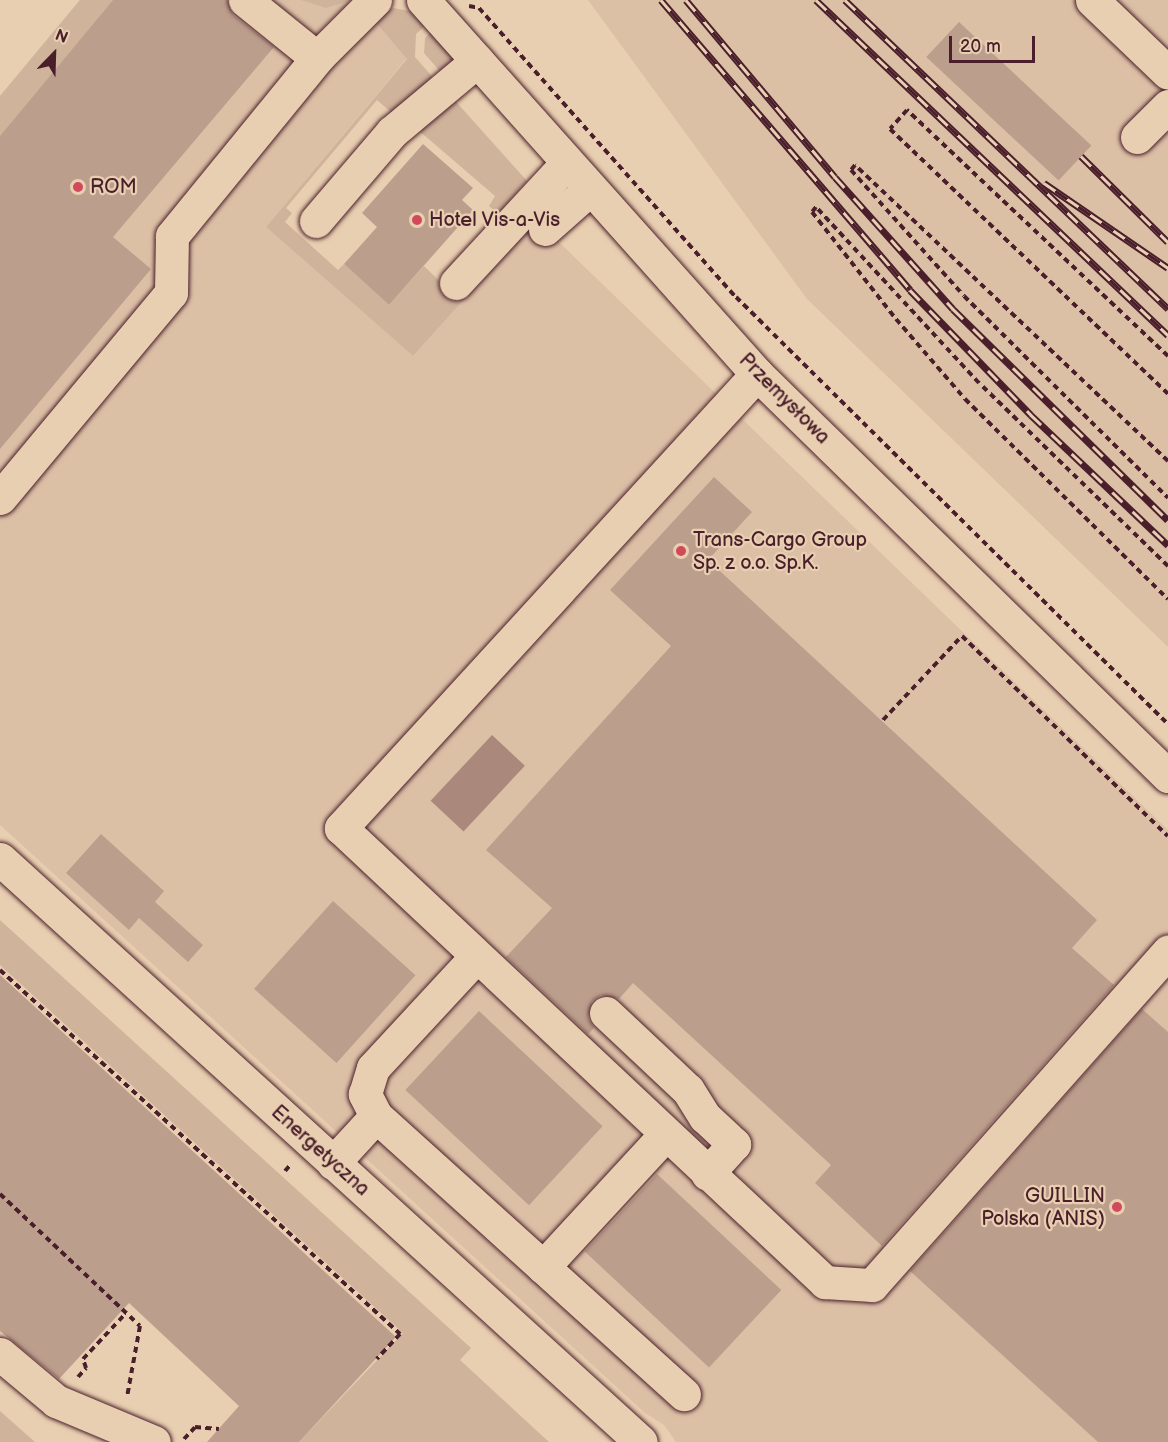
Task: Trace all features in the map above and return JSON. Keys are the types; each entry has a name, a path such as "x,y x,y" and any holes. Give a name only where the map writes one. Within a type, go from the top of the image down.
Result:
{"street":[{"path":"245,0 317,58"},
{"path":"0,498 171,293 172,237 317,58 375,0"},
{"name":"Przemysłowa","path":"423,0 758,374 1168,776"},
{"path":"1092,0 1168,73"},
{"path":"316,221 392,132 477,61"},
{"path":"1137,137 1168,105"},
{"path":"456,283 567,163"},
{"path":"545,229 590,189"},
{"path":"758,374 341,828 475,958 825,1282 872,1285 1168,952"},
{"name":"Energetyczna","path":"0,859 641,1442"},
{"path":"475,958 373,1068 365,1094 376,1116 684,1394"},
{"path":"600,1021 688,1090 705,1117 734,1144 707,1174"},
{"path":"333,1163 376,1116"},
{"path":"543,1267 665,1135"},
{"path":"0,1354 56,1401 154,1442"}],"path":[{"path":"459,4 479,8 736,297 1168,724"},
{"path":"1168,356 907,110 890,129 1168,394"},
{"path":"1168,461 855,165 850,170 957,289 1168,498"},
{"path":"1168,566 938,342 816,207 812,212 830,236 958,392 1038,475 1168,599"},
{"path":"883,720 962,636 1168,836"},
{"path":"0,970 400,1334 377,1359"},
{"path":"0,1194 140,1326 122,1428"},
{"path":"56,1401 86,1368 83,1359 126,1313"},
{"path":"182,1442 195,1427 219,1429"}],"shaded area":[{"path":"80,0 357,0 407,58 266,227 413,356 536,220 1168,830 1168,1442 676,1442 664,1425 645,1413 0,825 0,96"},
{"path":"80,0 113,0 0,136 0,96"},
{"path":"301,0 352,0 326,8"},
{"path":"588,0 1168,0 1168,647 807,299"},
{"path":"393,8 415,12 427,24 416,34 415,57 437,82 392,113 377,100 286,208 292,213 285,222 338,270 344,264 389,305 424,266 458,299 536,220 413,356 266,227 407,59 373,19"},
{"path":"433,30 451,50 452,61 444,76 424,53 425,38"},
{"path":"450,95 527,181 498,214 489,206 495,196 417,129 360,193 397,139"},
{"path":"492,735 525,766 464,832 431,801"},
{"path":"0,920 471,1348 460,1360 549,1442 299,1442 403,1333 0,965"},
{"path":"0,1411 35,1442 0,1442"}],"building":[{"name":"ROM","path":"113,0 227,0 233,15 274,47 113,237 151,269 0,449 0,136"},
{"path":"959,22 1091,145 1059,181 926,57"},
{"name":"Hotel Vis-a-Vis","path":"423,144 473,188 462,200 473,210 389,305 344,264 377,227 362,213"},
{"path":"714,477 752,512 708,560 1097,920 1072,948 1114,985 882,1246 815,1183 831,1165 633,983 619,999 601,995 592,1001 588,1018 594,1028 588,1034 506,957 552,908 486,850 671,646 610,590"},
{"path":"101,834 164,891 155,902 203,945 188,962 139,918 129,930 66,873"},
{"path":"333,901 415,975 337,1063 254,989"},
{"path":"0,975 396,1337 299,1442 207,1442 239,1406 129,1303 59,1379 0,1331"},
{"name":"GUILLIN Polska (ANIS)","path":"1142,1009 1168,1032 1168,1442 1098,1442 910,1271"},
{"path":"479,1011 603,1126 529,1205 405,1090"},
{"path":"657,1174 781,1290 709,1367 585,1252"}],"railway":[{"path":"661,0 910,290 1031,415 1168,545"},
{"path":"686,0 835,177 953,309 1168,520"},
{"path":"816,0 1168,335"},
{"path":"845,0 1168,309"},
{"path":"1081,156 1168,242"},
{"path":"1044,183 1168,268"}],"place":[{"name":"ROM","path":"78,187"},
{"name":"Hotel Vis-a-Vis","path":"417,220"},
{"name":"Trans-Cargo Group Sp. z o.o. Sp.K.","path":"681,551"},
{"name":"GUILLIN Polska (ANIS)","path":"1117,1207"}]}
